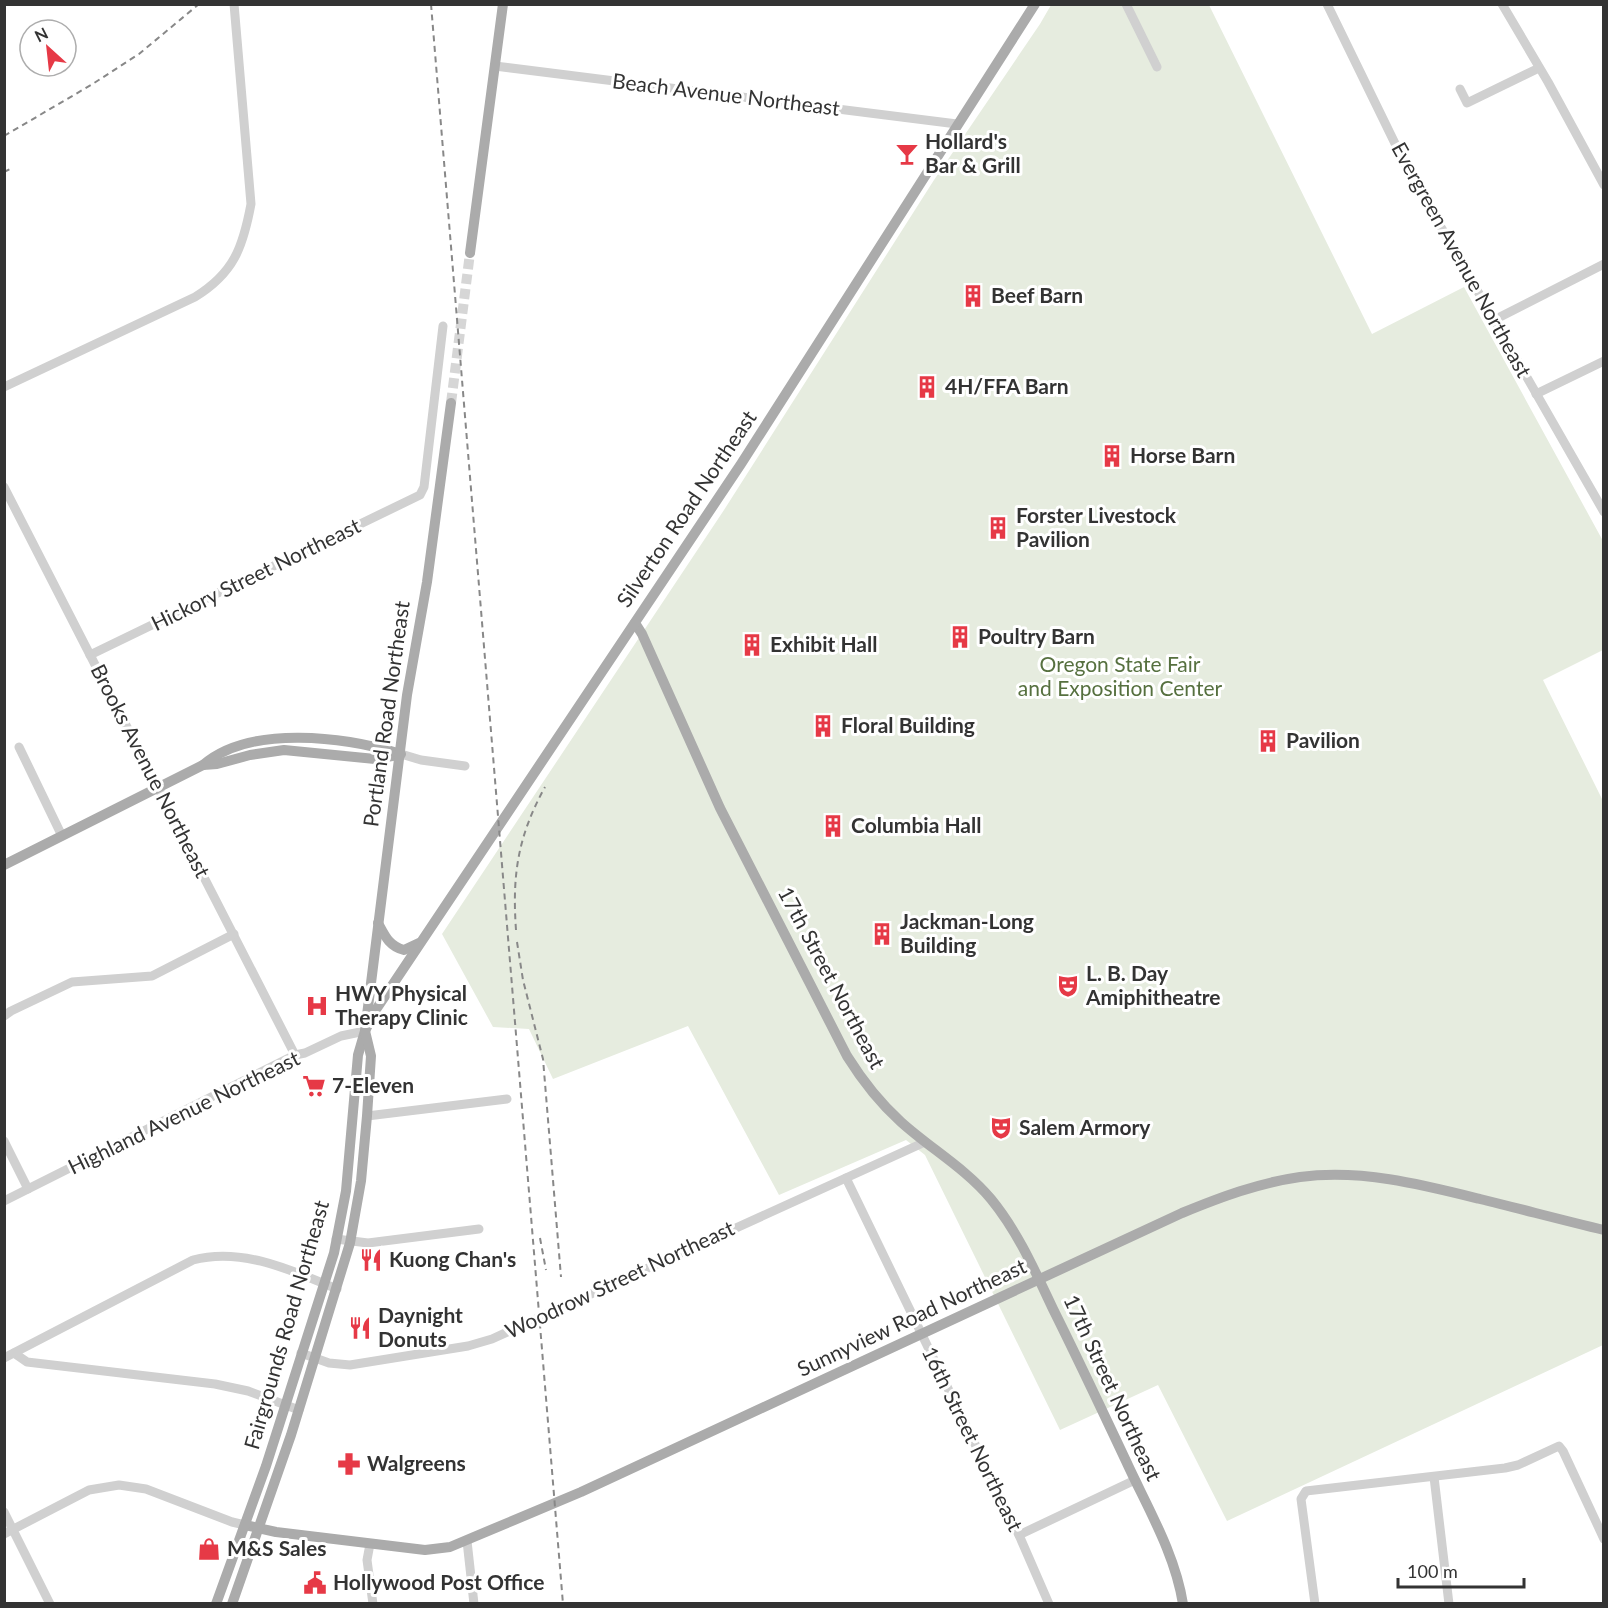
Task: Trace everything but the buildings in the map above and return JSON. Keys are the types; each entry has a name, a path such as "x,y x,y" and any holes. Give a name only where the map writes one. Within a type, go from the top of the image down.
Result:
{"main road":[{"path":"470,253 503,4"},
{"name":"Silverton Road Northeast","path":"365,1031 380,1003 827,332 1035,4"},
{"name":"Portland Road Northeast","path":"365,1031 407,695 427,582 451,403"},
{"name":"17th Street Northeast","path":"635,623 720,808 843,1049 873,1092 902,1122 958,1166 990,1198 1016,1234 1174,1564 1183,1604"},
{"path":"4,865 159,788 203,765 213,756 234,747 281,738 307,739 367,745 401,754"},
{"path":"378,922 387,940 397,948 411,949 421,942"},
{"name":"Fairgrounds Road Northeast","path":"232,1604 299,1410 350,1243 361,1181 367,1116 371,1056 365,1031"},
{"name":"Fairgrounds Road Northeast","path":"216,1604 286,1406 336,1239 346,1191 358,1055 365,1031"},
{"name":"Sunnyview Road Northeast","path":"245,1525 370,1544 441,1550 581,1492 1218,1198 1255,1186 1301,1177 1361,1176 1404,1181 1604,1230"}],"street":[{"path":"4,387 201,293 217,282 242,245 251,204 234,4"},
{"path":"1126,4 1157,67"},
{"name":"Evergreen Avenue Northeast","path":"1327,4 1406,166 1603,508"},
{"path":"1502,4 1604,184"},
{"name":"Beach Avenue Northeast","path":"495,66 957,124"},
{"path":"1460,89 1467,103 1539,68"},
{"path":"1494,320 1604,264"},
{"name":"Hickory Street Northeast","path":"90,655 420,495 424,487 443,326"},
{"path":"1536,394 1604,361"},
{"name":"Brooks Avenue Northeast","path":"4,487 296,1056"},
{"path":"19,747 62,836"},
{"path":"401,754 421,760 465,766"},
{"path":"4,1016 72,982 152,976 234,934"},
{"name":"Highland Avenue Northeast","path":"4,1201 296,1056 341,1036 365,1031"},
{"path":"367,1116 507,1099"},
{"path":"4,1141 28,1189"},
{"name":"Woodrow Street Northeast","path":"301,1353 329,1363 350,1365 468,1346 492,1339 925,1142"},
{"name":"16th Street Northeast","path":"846,1178 1019,1535 1049,1604"},
{"path":"336,1239 350,1243 368,1243 479,1229"},
{"path":"4,1358 193,1260 209,1256 255,1260 336,1289"},
{"path":"14,1353 27,1362 215,1384 248,1391 299,1410"},
{"path":"1315,1604 1301,1499 1303,1493 1313,1490 1513,1466 1559,1446 1604,1539"},
{"path":"1434,1477 1449,1604"},
{"path":"1019,1535 1135,1480"},
{"path":"9,1532 89,1490 119,1485 146,1489 245,1525"},
{"path":"4,1512 9,1532 50,1604"},
{"path":"466,1541 474,1604"},
{"path":"370,1544 367,1560 373,1604"}],"green space":[{"name":"Oregon State Fair and Exposition Center","path":"1051,5 1209,5 1372,334 1464,287 1603,541 1603,650 1543,680 1603,801 1603,1345 1227,1521 1158,1385 1060,1430 925,1155 906,1140 779,1195 688,1026 553,1079 529,1029 493,1027 442,934 724,510 934,180"}],"tunnel":[{"path":"451,403 470,253"}],"railway":[{"path":"4,136 139,54 199,4"},
{"path":"431,4 563,1604"},
{"path":"4,172 12,168"},
{"path":"516,930 515,891 519,856 529,822 545,787"},
{"path":"517,942 523,980 543,1059 561,1277"},
{"path":"540,1238 546,1270"}],"place":[{"name":"Hollard's Bar & Grill","path":"907,154"},
{"name":"Beef Barn","path":"973,296"},
{"name":"4H/FFA Barn","path":"927,387"},
{"name":"Horse Barn","path":"1112,456"},
{"name":"Forster Livestock Pavilion","path":"998,528"},
{"name":"Poultry Barn","path":"960,637"},
{"name":"Exhibit Hall","path":"752,645"},
{"name":"Floral Building","path":"823,726"},
{"name":"Pavilion","path":"1268,741"},
{"name":"Columbia Hall","path":"833,826"},
{"name":"Jackman-Long Building","path":"882,934"},
{"name":"L. B. Day Amiphitheatre","path":"1068,986"},
{"name":"HWY Physical Therapy Clinic","path":"317,1006"},
{"name":"7-Eleven","path":"314,1086"},
{"name":"Salem Armory","path":"1001,1128"},
{"name":"Kuong Chan's","path":"371,1260"},
{"name":"Daynight Donuts","path":"360,1328"},
{"name":"Walgreens","path":"349,1464"},
{"name":"M&S Sales","path":"209,1549"},
{"name":"Hollywood Post Office","path":"315,1583"}]}
